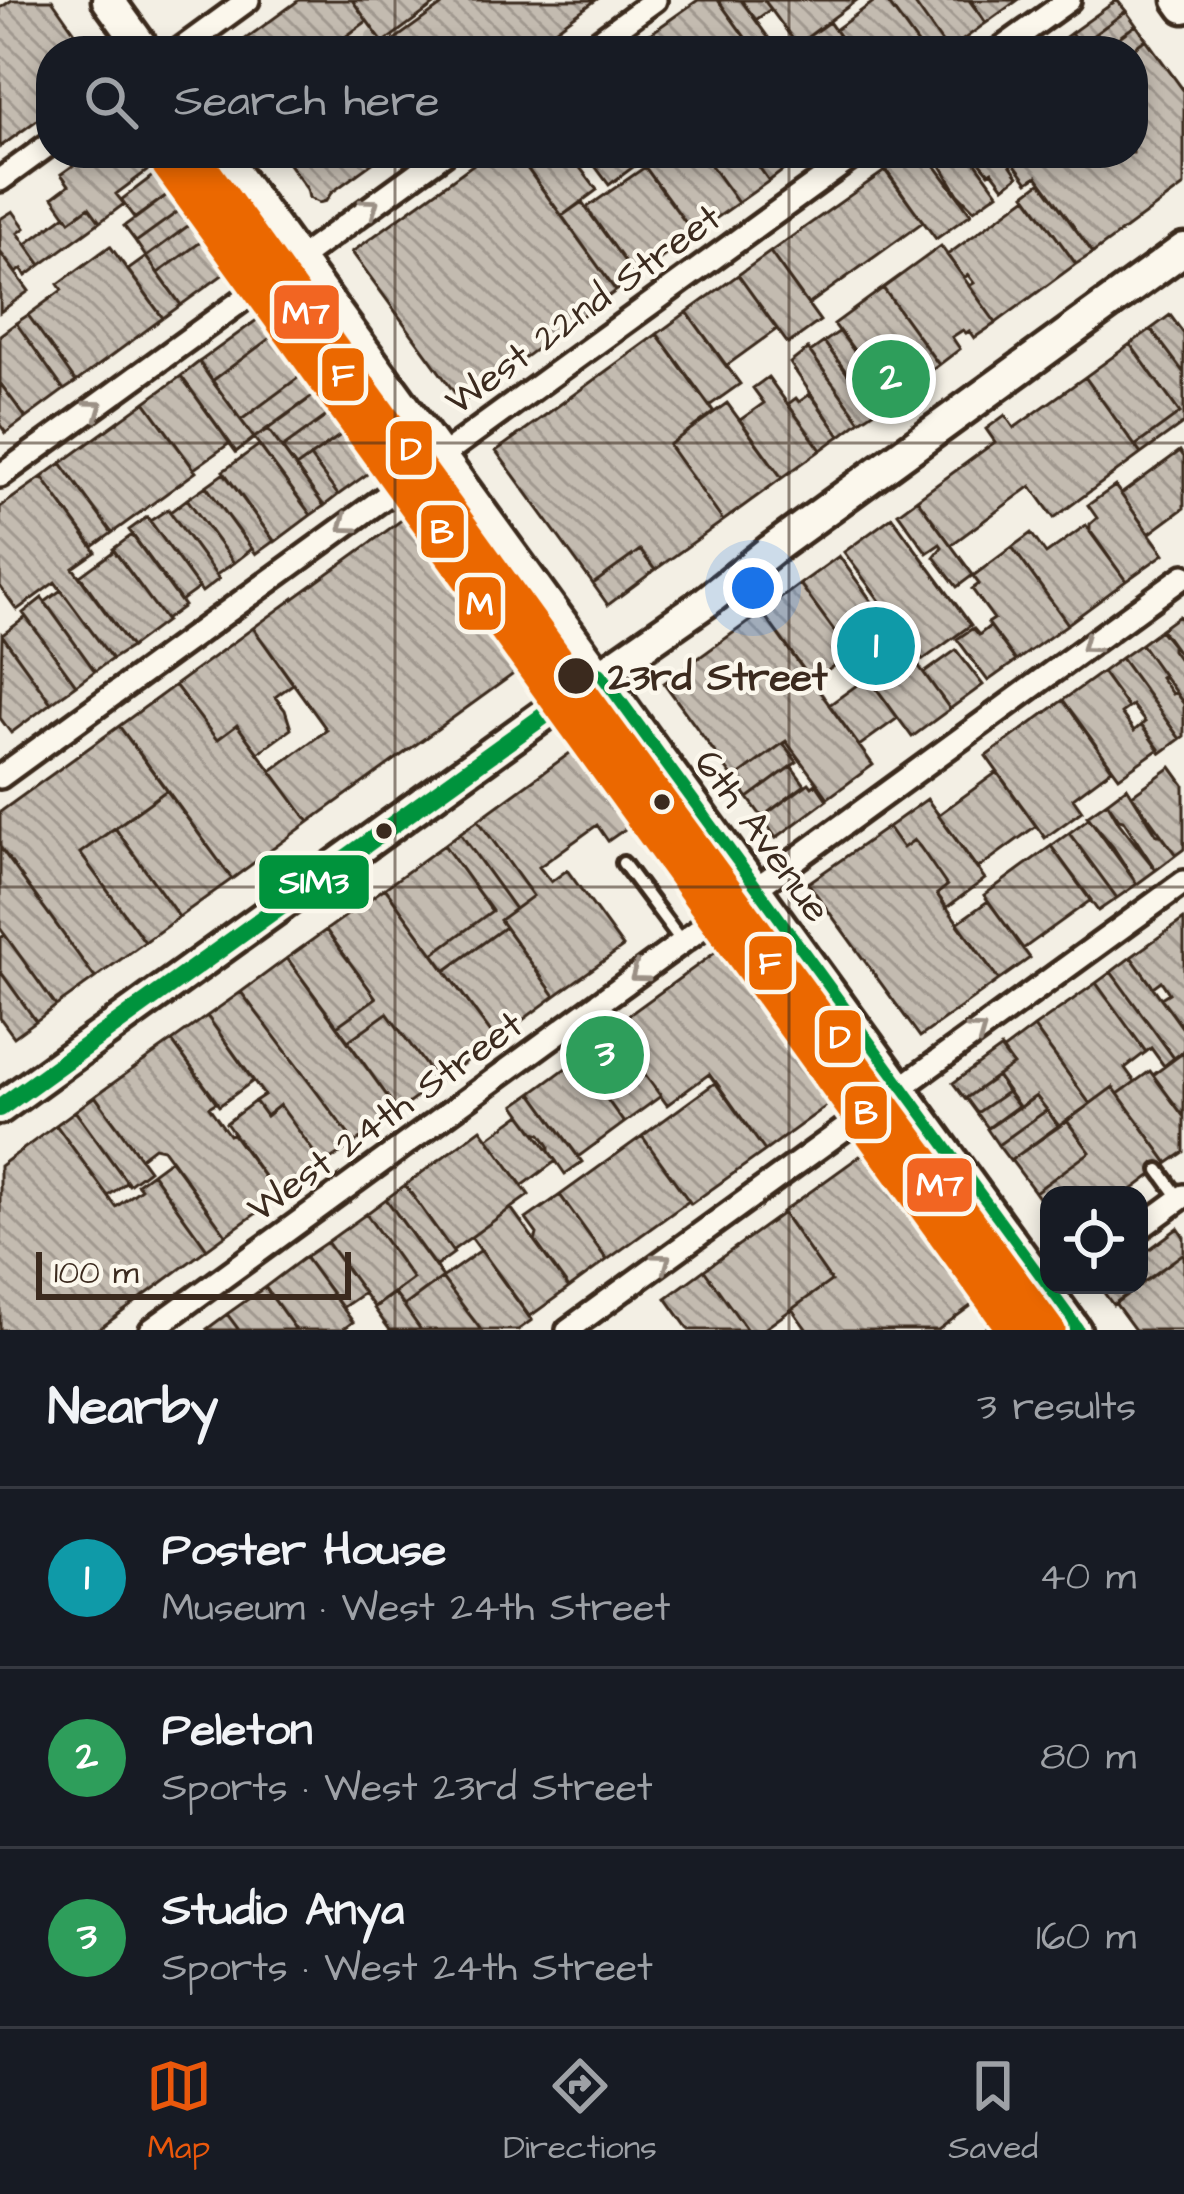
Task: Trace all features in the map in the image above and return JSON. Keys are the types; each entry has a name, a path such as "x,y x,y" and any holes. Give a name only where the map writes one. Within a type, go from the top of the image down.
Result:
{"main road":[{"path":"108,0 134,36"},
{"path":"1179,0 1184,7"},
{"name":"6th Avenue","path":"231,168 900,1088 1040,1269"},
{"path":"0,1108 706,601 1184,249"},
{"name":"6th Avenue","path":"1058,1294 1075,1330"}],"street":[{"path":"199,36 248,0"},
{"path":"606,36 656,0"},
{"path":"1019,36 1069,0"},
{"path":"0,180 36,154"},
{"path":"0,476 424,168"},
{"name":"West 22nd Street","path":"0,777 837,168"},
{"name":"West 24th Street","path":"151,1330 1184,577"},
{"path":"568,1330 1184,882"},
{"path":"1148,1222 1182,1197"},
{"path":"1000,1330 1050,1294"}],"lane":[{"path":"623,863 682,942"},
{"path":"1160,1170 1182,1197"}],"green space":[{"path":"367,21 379,36 346,36"}],"building":[{"path":"12,0 52,0 77,36 36,36 36,121 0,147 0,8"},
{"path":"299,0 352,0 367,21 346,36 250,36"},
{"path":"352,0 441,0 392,36 378,36"},
{"path":"449,0 596,0 547,36 399,36"},
{"path":"698,0 718,0 744,36 647,36"},
{"path":"718,0 741,0 767,36 744,36"},
{"path":"741,0 764,0 771,9 756,20"},
{"path":"764,0 857,0 809,36 790,36"},
{"path":"876,0 886,0 912,36 839,36 835,30"},
{"path":"886,0 912,0 937,36 912,36"},
{"path":"912,0 969,0 986,23 968,36 937,36"},
{"path":"971,0 1018,0 986,23"},
{"path":"1117,0 1126,11 1092,36 1071,33"},
{"path":"1126,11 1136,25 1121,36 1092,36"},
{"path":"829,22 839,36 809,36"},
{"path":"1136,25 1144,36 1121,36"},
{"path":"1148,42 1184,91 1184,186 1093,253 1037,176 1028,182 1017,168 1148,168"},
{"path":"70,168 151,168 116,194 124,204 100,222 89,207 70,221 53,197 69,185 61,174"},
{"path":"292,168 366,168 326,201 309,198"},
{"path":"468,168 527,168 616,291 462,403 352,252"},
{"path":"527,168 580,168 597,190 562,216"},
{"path":"596,168 632,168 609,185"},
{"path":"646,168 713,168 738,203 694,234"},
{"path":"646,168 694,234 636,277 586,208"},
{"path":"713,168 760,168 769,181 738,203"},
{"path":"760,168 786,168 769,181"},
{"path":"937,168 971,214 936,239 884,169"},
{"path":"942,168 980,168 998,193 974,210"},
{"path":"985,168 1012,168 1018,176 1004,187"},
{"path":"886,170 923,222 808,305 770,252"},
{"path":"159,171 168,183 177,177 182,184 135,219 121,200"},
{"path":"1041,182 1093,253 1076,264 1025,194"},
{"path":"182,184 194,200 136,242 124,226"},
{"path":"1027,197 1076,264 996,323 969,286 974,283 968,275 964,278 947,255"},
{"path":"194,200 204,214 146,257 136,242"},
{"path":"582,202 636,277 616,291 562,216"},
{"path":"89,207 100,222 41,265 26,244 66,215 70,221"},
{"path":"13,211 25,228 18,233 41,265 26,276 22,269 16,273 0,252 0,219"},
{"path":"204,214 216,231 158,273 146,257"},
{"path":"216,231 239,263 181,305 158,273"},
{"path":"110,246 163,318 76,382 28,315 62,290 58,284"},
{"path":"941,246 996,323 974,338 963,330 952,337 960,349 939,365 883,288"},
{"path":"0,252 29,291 0,312"},
{"path":"770,252 820,321 788,344 738,275"},
{"path":"146,257 181,305 163,318 128,270"},
{"path":"738,275 777,329 726,366 687,312"},
{"path":"883,288 939,365 890,400 834,324"},
{"path":"272,309 285,327 212,381 199,362"},
{"path":"687,312 740,384 709,406 657,334"},
{"path":"28,315 76,382 64,390 16,323"},
{"path":"1170,315 1184,334 1184,373 1151,329"},
{"path":"16,323 64,390 26,418 0,383 0,335"},
{"path":"285,327 314,366 241,420 212,381"},
{"path":"1151,329 1184,373 1184,423 1141,454 1135,446 1180,413 1130,344"},
{"path":"840,331 890,400 875,411 824,342"},
{"path":"657,334 714,412 669,445 723,521 655,570 640,550 593,584 496,451"},
{"path":"824,342 875,411 860,421 810,352"},
{"path":"1130,344 1180,413 1135,446 1085,377"},
{"path":"808,349 860,421 840,436 790,363"},
{"path":"199,362 254,438 236,452 181,376"},
{"path":"314,366 328,385 254,438 241,420"},
{"path":"181,376 230,443 194,469 145,402"},
{"path":"768,377 821,450 782,478 740,420 764,403 753,388"},
{"path":"1085,377 1141,454 1054,518 1031,486 951,545 917,499 995,442 986,429 1005,415 1014,428"},
{"path":"0,383 26,418 6,433 0,425"},
{"path":"328,385 342,405 282,448 268,429"},
{"path":"810,394 840,436 821,450 788,404"},
{"path":"145,402 196,472 112,533 61,463"},
{"path":"727,403 782,478 723,521 669,445"},
{"path":"342,405 356,424 296,467 282,448"},
{"path":"356,424 384,462 338,495 310,457"},
{"path":"268,429 324,506 311,515 254,438"},
{"path":"259,445 311,515 275,542 223,471"},
{"path":"1180,451 1184,508 1149,534 1121,494"},
{"path":"310,457 338,495 324,506 296,467"},
{"path":"61,463 112,533 93,547 42,477"},
{"path":"224,473 274,541 256,554 206,486"},
{"path":"42,477 96,552 73,568 131,647 112,659 55,582 17,610 0,586 0,507"},
{"path":"206,486 252,549 234,563 187,499"},
{"path":"1115,486 1164,554 1126,581 1090,532 1097,518 1088,505"},
{"path":"187,499 234,563 216,575 170,512"},
{"path":"917,499 973,575 957,587 934,557 940,544 927,553 898,513"},
{"path":"418,508 530,662 309,822 271,771 327,730 253,628"},
{"path":"168,509 219,579 202,592 150,521"},
{"path":"147,517 199,588 181,601 129,530"},
{"path":"892,517 971,625 923,660 844,552"},
{"path":"1086,525 1126,581 1068,624 1012,547 1031,533 1046,554"},
{"path":"132,535 184,606 165,620 113,549"},
{"path":"1012,547 1068,624 1016,661 988,623 994,619 972,589 979,584 973,576"},
{"path":"640,550 655,570 608,605 593,584"},
{"path":"114,551 166,621 131,647 80,576"},
{"path":"839,556 886,621 878,626 905,663 913,658 950,709 912,737 800,584"},
{"path":"800,584 851,654 812,682 762,612"},
{"path":"61,590 112,659 95,671 45,602"},
{"path":"42,598 95,671 76,685 23,613"},
{"path":"762,612 873,765 828,798 786,741 734,779 664,683"},
{"path":"1179,616 1184,623 1184,661 1161,629"},
{"path":"26,617 76,685 51,703 2,635"},
{"path":"990,626 1016,661 988,681 957,639 973,628 979,635"},
{"path":"253,628 293,684 275,697 291,729 258,753 237,725 217,740 175,685"},
{"path":"1160,630 1184,667 1184,704 1141,644"},
{"path":"2,635 51,703 11,733 0,718"},
{"path":"1141,644 1172,694 1184,704 1184,736 1180,739 1121,658"},
{"path":"956,650 983,685 950,709 924,673"},
{"path":"1121,658 1180,739 1161,753 1141,725 1145,722 1132,705 1128,708 1102,672"},
{"path":"1102,672 1128,708 1121,713 1134,731 1141,725 1159,749 1119,777 1063,700"},
{"path":"868,677 898,718 859,746 829,705"},
{"path":"175,685 217,740 237,725 309,822 232,879 119,726"},
{"path":"1063,700 1112,769 1073,798 1082,811 1045,838 986,756"},
{"path":"119,726 167,790 80,853 145,942 95,978 0,847 0,812"},
{"path":"585,742 641,818 608,841 597,825 539,867 551,882 567,870 623,947 555,996 500,920 533,896 478,820"},
{"path":"783,743 797,762 748,798 734,779"},
{"path":"791,766 805,785 762,817 748,798"},
{"path":"1171,767 1184,785 1184,849 1176,855 1132,795"},
{"path":"997,772 1036,826 977,869 938,815"},
{"path":"809,783 816,784 827,800 776,838 762,817"},
{"path":"1127,787 1157,835 1176,855 1156,870 1107,802"},
{"path":"167,790 232,879 179,917 115,828"},
{"path":"927,799 985,879 946,908 937,894 947,886 920,847 914,840 903,848 888,827"},
{"path":"1107,802 1156,870 1137,884 1087,816"},
{"path":"1089,818 1137,884 1117,898 1069,833"},
{"path":"478,820 533,896 515,909 460,833"},
{"path":"888,827 903,848 914,840 920,847 947,886 937,894 999,980 920,1037 808,883"},
{"path":"115,828 179,917 145,942 80,853"},
{"path":"460,833 515,909 500,920 505,927 445,971 433,954 492,911 444,845"},
{"path":"1069,833 1117,898 1098,911 1051,846"},
{"path":"444,845 492,911 433,954 385,888"},
{"path":"1051,846 1091,900 1023,949 984,895"},
{"path":"0,847 95,978 56,1006 0,928"},
{"path":"385,888 496,1040 438,1082 387,1013 348,1041 337,1026 376,998 326,930"},
{"path":"988,901 1030,958 999,980 957,923"},
{"path":"1184,919 1183,1028 1161,998 1169,993 1161,981 1153,987 1131,957"},
{"path":"505,927 555,996 496,1040 445,971"},
{"path":"326,930 376,998 337,1026 287,958"},
{"path":"5,935 56,1006 36,1021 0,971 0,938"},
{"path":"731,941 843,1094 765,1151 709,1074 667,1105 611,1028"},
{"path":"1131,957 1184,1030 1184,1051 1174,1058 1111,972"},
{"path":"287,958 398,1111 355,1143 241,992"},
{"path":"0,971 36,1021 14,1037 0,1018"},
{"path":"1111,972 1174,1058 1164,1066 1151,1048 1146,1052 1096,983"},
{"path":"1096,983 1146,1052 1125,1068 1135,1082 1118,1094 1113,1087 1090,1104 1034,1027"},
{"path":"241,992 355,1143 323,1165 280,1105 266,1116 255,1101 264,1095 207,1016"},
{"path":"387,1013 438,1082 398,1111 348,1041"},
{"path":"207,1016 253,1081 219,1106 172,1041"},
{"path":"1034,1027 1090,1104 1059,1126 1036,1096 1020,1108 997,1076 1013,1065 1002,1051"},
{"path":"614,1033 661,1096 624,1123 578,1059"},
{"path":"172,1041 217,1102 209,1107 279,1197 226,1235 163,1149 154,1147 140,1158 95,1096"},
{"path":"1001,1048 1013,1065 965,1099 953,1083"},
{"path":"1184,1052 1184,1117 1153,1075"},
{"path":"578,1059 624,1123 578,1157 532,1093"},
{"path":"1150,1071 1184,1117 1184,1152 1168,1163 1118,1094"},
{"path":"997,1076 1007,1092 977,1113 966,1098"},
{"path":"716,1082 765,1151 691,1204 642,1136"},
{"path":"1113,1087 1168,1163 1137,1186 1043,1186 1090,1152 1067,1121"},
{"path":"1007,1092 1018,1106 988,1128 977,1113"},
{"path":"532,1093 582,1162 565,1174 541,1134 534,1132 515,1105"},
{"path":"95,1096 149,1170 129,1185 75,1111"},
{"path":"1036,1096 1047,1110 998,1145 987,1129"},
{"path":"255,1101 266,1116 280,1105 323,1165 279,1197 226,1123"},
{"path":"1047,1110 1058,1126 1010,1161 998,1145"},
{"path":"75,1111 127,1182 108,1196 56,1125"},
{"path":"521,1114 556,1161 522,1186 488,1138"},
{"path":"1067,1121 1090,1152 1035,1192 1011,1160"},
{"path":"56,1125 116,1207 141,1189 137,1184 152,1173 207,1249 98,1330 0,1330 0,1166"},
{"path":"481,1129 529,1195 452,1251 405,1185"},
{"path":"642,1136 689,1201 607,1260 560,1195"},
{"path":"878,1143 987,1294 938,1330 807,1330 792,1309 831,1281 782,1212"},
{"path":"171,1159 226,1235 207,1249 152,1173"},
{"path":"405,1185 454,1253 435,1267 386,1199"},
{"path":"560,1195 607,1260 569,1288 535,1242 537,1234 526,1219"},
{"path":"386,1199 443,1277 404,1306 394,1293 413,1279 366,1214"},
{"path":"511,1208 569,1288 529,1317 471,1237"},
{"path":"783,1213 831,1281 763,1330 747,1330 704,1270"},
{"path":"366,1214 413,1279 374,1307 327,1242"},
{"path":"1178,1228 1184,1237 1184,1253 1148,1279 1148,1250"},
{"path":"327,1242 364,1293 342,1308 305,1257"},
{"path":"481,1250 532,1320 518,1330 481,1330 442,1278"},
{"path":"1184,1253 1184,1330 1135,1330 1115,1303 1127,1294 1148,1294 1148,1279"},
{"path":"305,1257 353,1322 342,1330 296,1330 265,1287"},
{"path":"704,1270 747,1330 689,1330 666,1298"},
{"path":"442,1278 481,1330 421,1330 404,1306"},
{"path":"265,1287 296,1330 239,1330 227,1314"},
{"path":"394,1293 421,1330 390,1330 384,1322 374,1308"},
{"path":"1105,1294 1128,1294 1113,1305"},
{"path":"227,1314 239,1330 207,1329"}],"transit line":[{"name":"M","path":"164,168 1007,1330"},
{"name":"B","path":"180,168 1025,1330"},
{"name":"F","path":"193,168 1037,1330"},
{"name":"M7","path":"202,168 1045,1330"},
{"name":"D","path":"209,168 1055,1330"},
{"name":"SIM3","path":"0,1108 599,676 1075,1330"}],"place":[{"name":"Peleton","path":"891,379"},
{"name":"Poster House","path":"876,646"},
{"name":"23rd Street","path":"576,676"},
{"name":"Studio Anya","path":"605,1055"}]}
